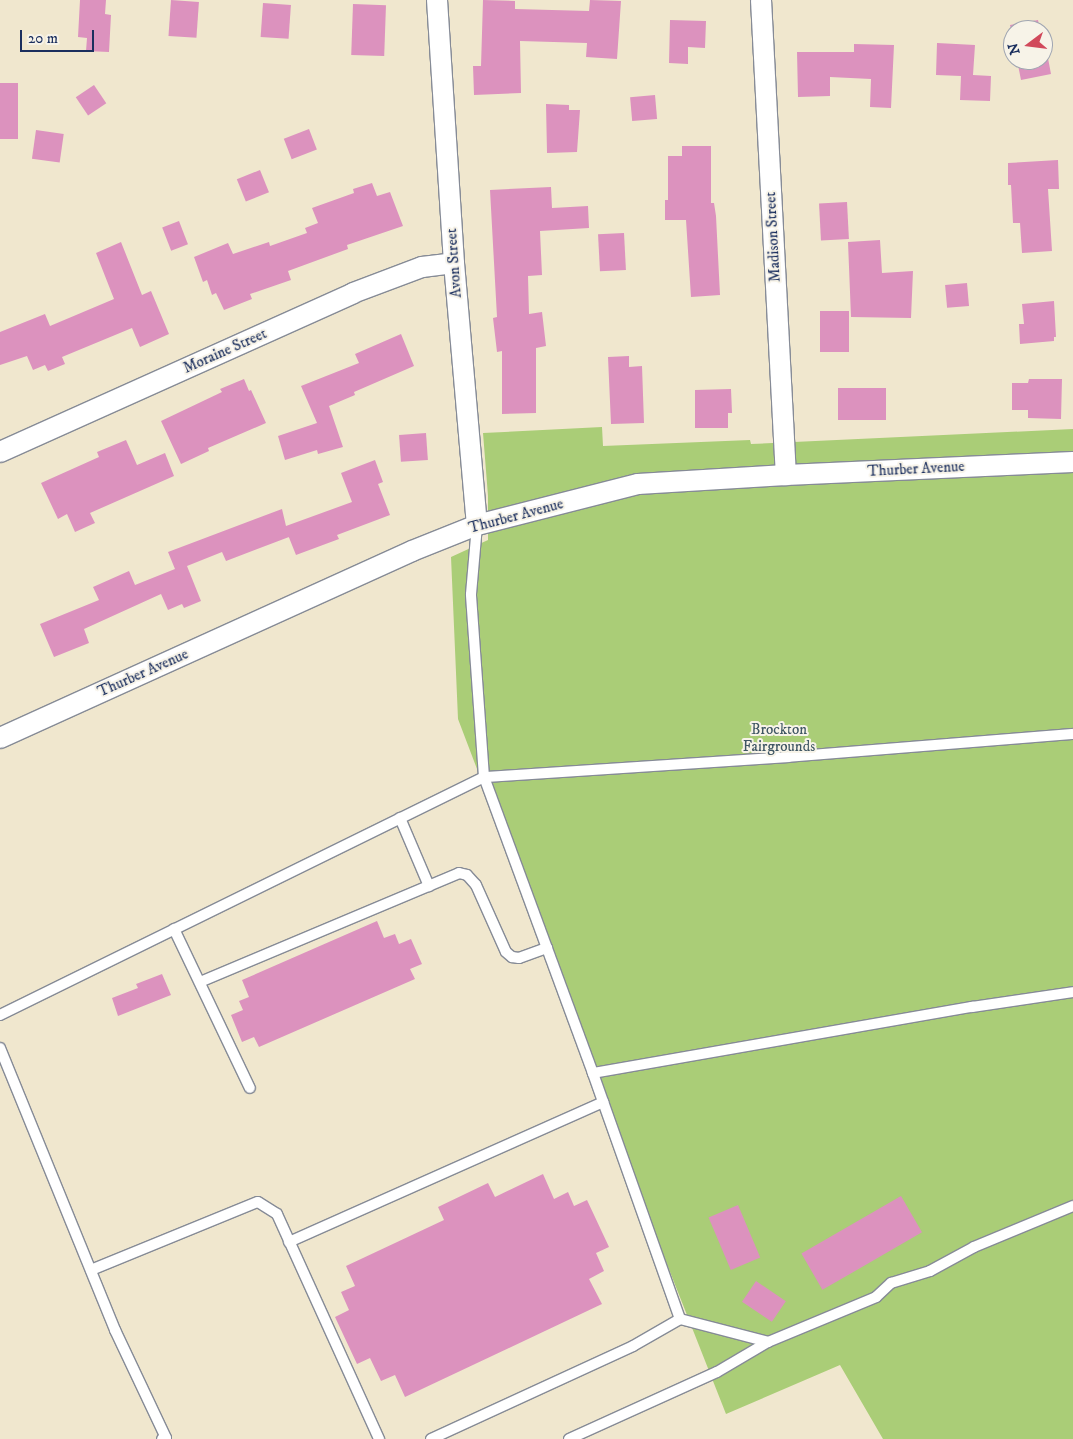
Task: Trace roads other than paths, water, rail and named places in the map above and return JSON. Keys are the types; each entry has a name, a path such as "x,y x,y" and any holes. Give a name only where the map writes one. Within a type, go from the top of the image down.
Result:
{"street":[{"name":"Avon Street","path":"437,0 454,263 477,525"},
{"name":"Madison Street","path":"761,0 786,475"},
{"name":"Moraine Street","path":"0,452 353,293 422,267 454,263"},
{"name":"Thurber Avenue","path":"0,738 403,555 477,525 638,484 786,475 1073,462"}],"lane":[{"path":"477,525 471,594 484,777 593,1073 680,1319"},
{"path":"0,1015 484,777 788,757 1073,734"},
{"path":"400,818 429,886"},
{"path":"200,982 459,873 467,875 476,885 506,952 512,957 519,958 547,948"},
{"path":"174,929 250,1088"},
{"path":"593,1073 962,1008 1073,992"},
{"path":"0,1048 116,1330 166,1438 162,1439"},
{"path":"289,1242 603,1102"},
{"path":"91,1270 258,1202 277,1214 379,1439"},
{"path":"569,1439 718,1372 768,1342 876,1297 891,1283 930,1271 974,1247 1073,1206"},
{"path":"430,1439 634,1346 680,1319 768,1342"}],"park label":[{"name":"Brockton Fairgrounds","path":"779,738"}]}
